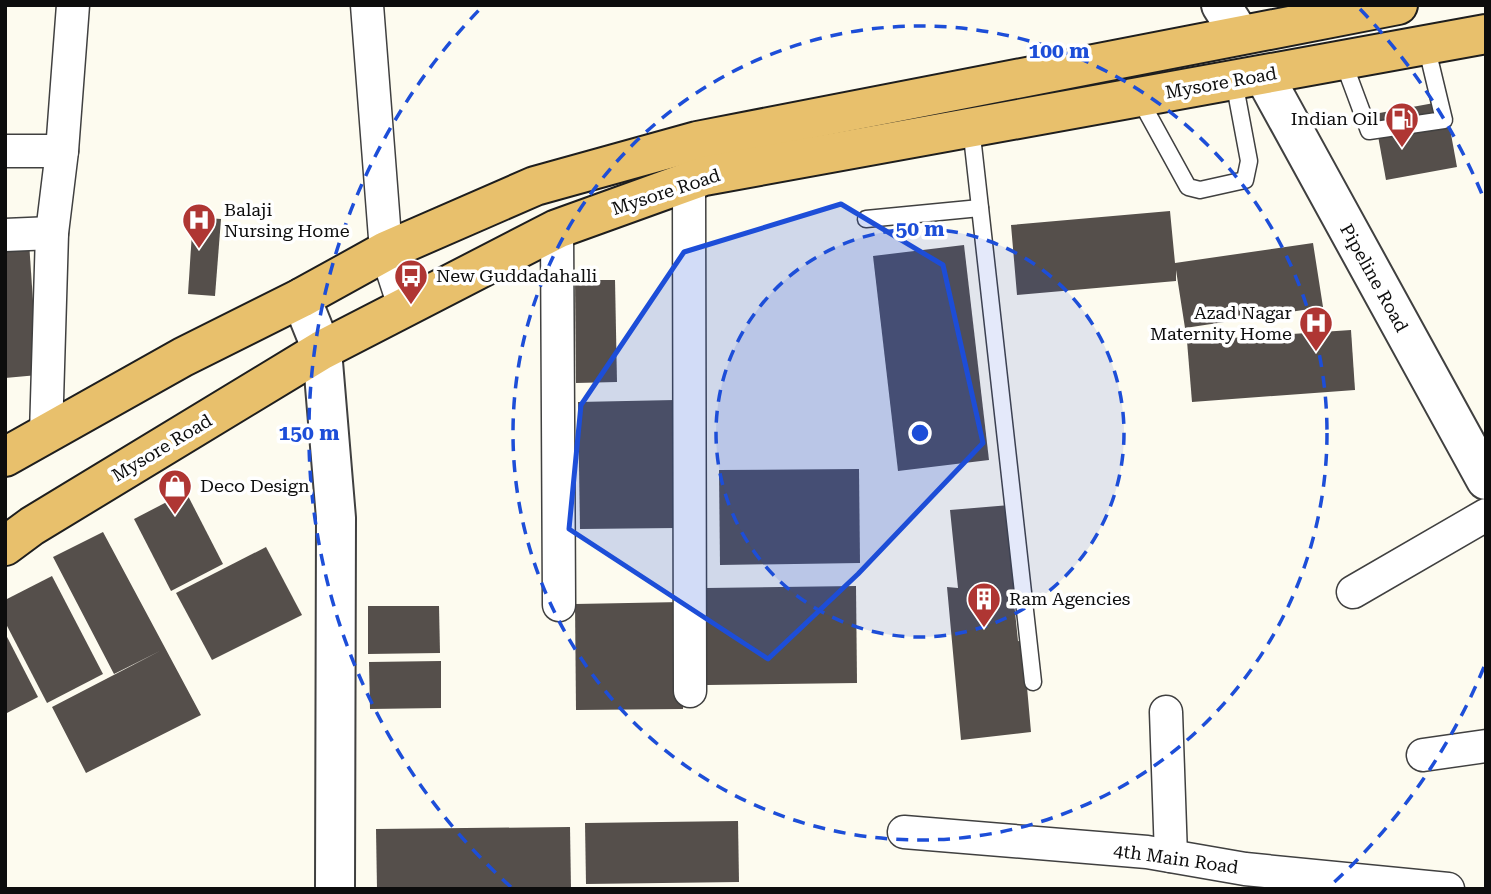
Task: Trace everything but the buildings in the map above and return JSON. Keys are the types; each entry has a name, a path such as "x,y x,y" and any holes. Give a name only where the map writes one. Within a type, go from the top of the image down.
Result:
{"highway":[{"path":"5,457 183,357 301,299 386,251 535,186 697,141 1230,20 1398,5"},
{"name":"Mysore Road","path":"5,546 322,350 557,229 690,181 1486,34"}],"street":[{"path":"46,433 52,233 62,151 73,5"},
{"path":"367,5 386,251 405,309"},
{"name":"Pipeline Road","path":"1249,78 1486,480"},
{"path":"5,151 62,151"},
{"path":"690,181 690,691"},
{"path":"557,229 559,605"},
{"path":"5,235 52,233"},
{"path":"301,299 322,350 336,518 335,889"},
{"path":"1353,592 1486,515"},
{"path":"1166,712 1185,869"},
{"path":"1423,755 1486,746"},
{"name":"4th Main Road","path":"904,832 1185,869 1245,869 1448,889"}],"lane":[{"path":"1343,61 1369,131 1444,120 1426,45"},
{"path":"1139,98 1188,187 1200,190 1245,180 1250,161 1249,78"},
{"path":"971,127 1032,682"},
{"path":"866,219 980,208"}],"highlighted area":[{"path":"841,204 943,265 983,443 858,574 768,659 569,529 581,405 684,252"}],"place":[{"name":"Indian Oil","path":"1402,149"},
{"name":"Balaji Nursing Home","path":"199,250"},
{"name":"New Guddadahalli","path":"411,306"},
{"name":"Azad Nagar Maternity Home","path":"1316,353"},
{"name":"Deco Design","path":"175,516"},
{"name":"Ram Agencies","path":"984,629"}]}
